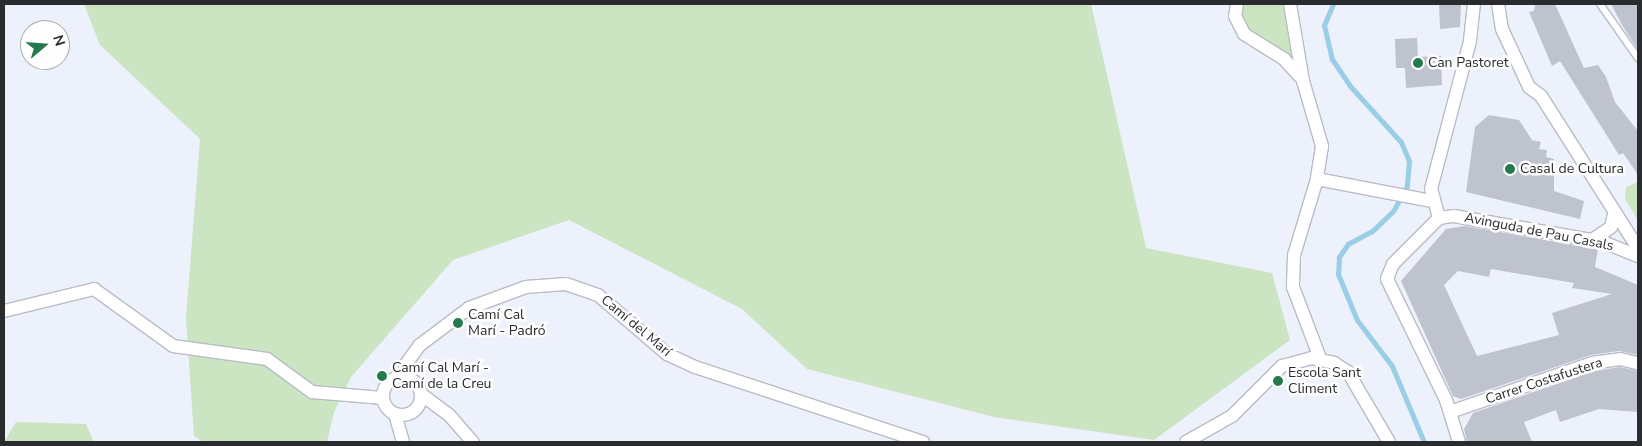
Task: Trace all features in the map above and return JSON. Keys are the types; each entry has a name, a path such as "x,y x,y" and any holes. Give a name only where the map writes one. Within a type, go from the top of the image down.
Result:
{"street":[{"path":"1237,4 1235,16 1244,34 1284,59 1302,81"},
{"path":"1290,4 1302,81 1322,146 1317,179 1294,255 1292,277 1320,358"},
{"path":"1459,442 1450,412 1387,279 1393,264 1439,218 1431,201 1448,111 1472,34 1474,4"},
{"path":"1498,4 1502,29 1529,87 1541,96 1571,148 1608,197 1614,214 1638,248"},
{"path":"1317,179 1431,201"},
{"path":"1592,240 1612,226 1614,214"},
{"name":"Avinguda de Pau Casals","path":"1439,218 1454,216 1592,240 1638,256"},
{"name":"Camí del Marí","path":"404,377 406,364 420,345 469,308 526,287 566,284 598,295 667,354 695,368 923,442"},
{"path":"4,311 94,289 173,346 267,359 312,392 383,398 395,414 402,442"},
{"path":"1186,442 1232,416 1282,366 1299,358 1320,358 1348,372 1389,442"},
{"name":"Carrer Costafustera","path":"1450,412 1592,363 1620,359 1638,362"},
{"path":"383,398 389,382 404,377 413,379 421,394 450,416 473,442"},
{"path":"395,414 416,410 421,394"}],"lane":[{"path":"1600,4 1638,58"}],"green space":[{"path":"84,4 1091,4 1146,248 1272,273 1290,340 1154,440 994,417 807,369 742,309 569,220 453,260 351,377 334,412 327,442 203,442 194,436 186,318 200,139 100,45"},
{"path":"1243,4 1283,4 1293,54 1287,57 1253,34 1242,23"},
{"path":"1638,182 1638,220 1625,199 1626,187"},
{"path":"16,422 86,424 94,442 4,442"}],"building":[{"path":"1439,4 1461,4 1460,27 1440,29"},
{"path":"1535,4 1555,4 1584,68 1598,65 1606,77 1615,102 1638,131 1638,175 1623,153 1619,155 1560,61 1552,66 1529,12 1534,11"},
{"path":"1611,4 1638,4 1638,50 1622,25"},
{"name":"Can Pastoret","path":"1417,38 1418,57 1441,56 1442,85 1406,88 1405,68 1396,68 1395,39"},
{"name":"Casal de Cultura","path":"1489,115 1519,120 1532,140 1541,142 1539,149 1547,150 1546,157 1554,159 1554,191 1584,201 1580,219 1466,192 1475,127"},
{"path":"1465,226 1598,249 1595,267 1638,285 1638,355 1619,351 1591,355 1461,399 1453,396 1401,281 1446,229","holes":["1491,269 1574,283 1572,288 1612,294 1552,313 1559,335 1477,356 1444,285 1458,271 1489,277"]},
{"path":"1620,367 1638,371 1638,412 1599,409 1560,422 1556,410 1524,422 1532,442 1467,442 1464,429 1473,413 1594,371"}],"waterway":[{"path":"1333,4 1324,25 1332,59 1350,86 1401,142 1409,161 1407,186 1393,211 1372,231 1348,244 1339,257 1338,274 1357,320 1392,366 1424,442"}],"place":[{"name":"Can Pastoret","path":"1418,63"},
{"name":"Casal de Cultura","path":"1510,169"},
{"name":"Camí Cal Marí - Padró","path":"458,323"},
{"name":"Camí Cal Marí - Camí de la Creu","path":"382,376"},
{"name":"Escola Sant Climent","path":"1278,381"}]}
